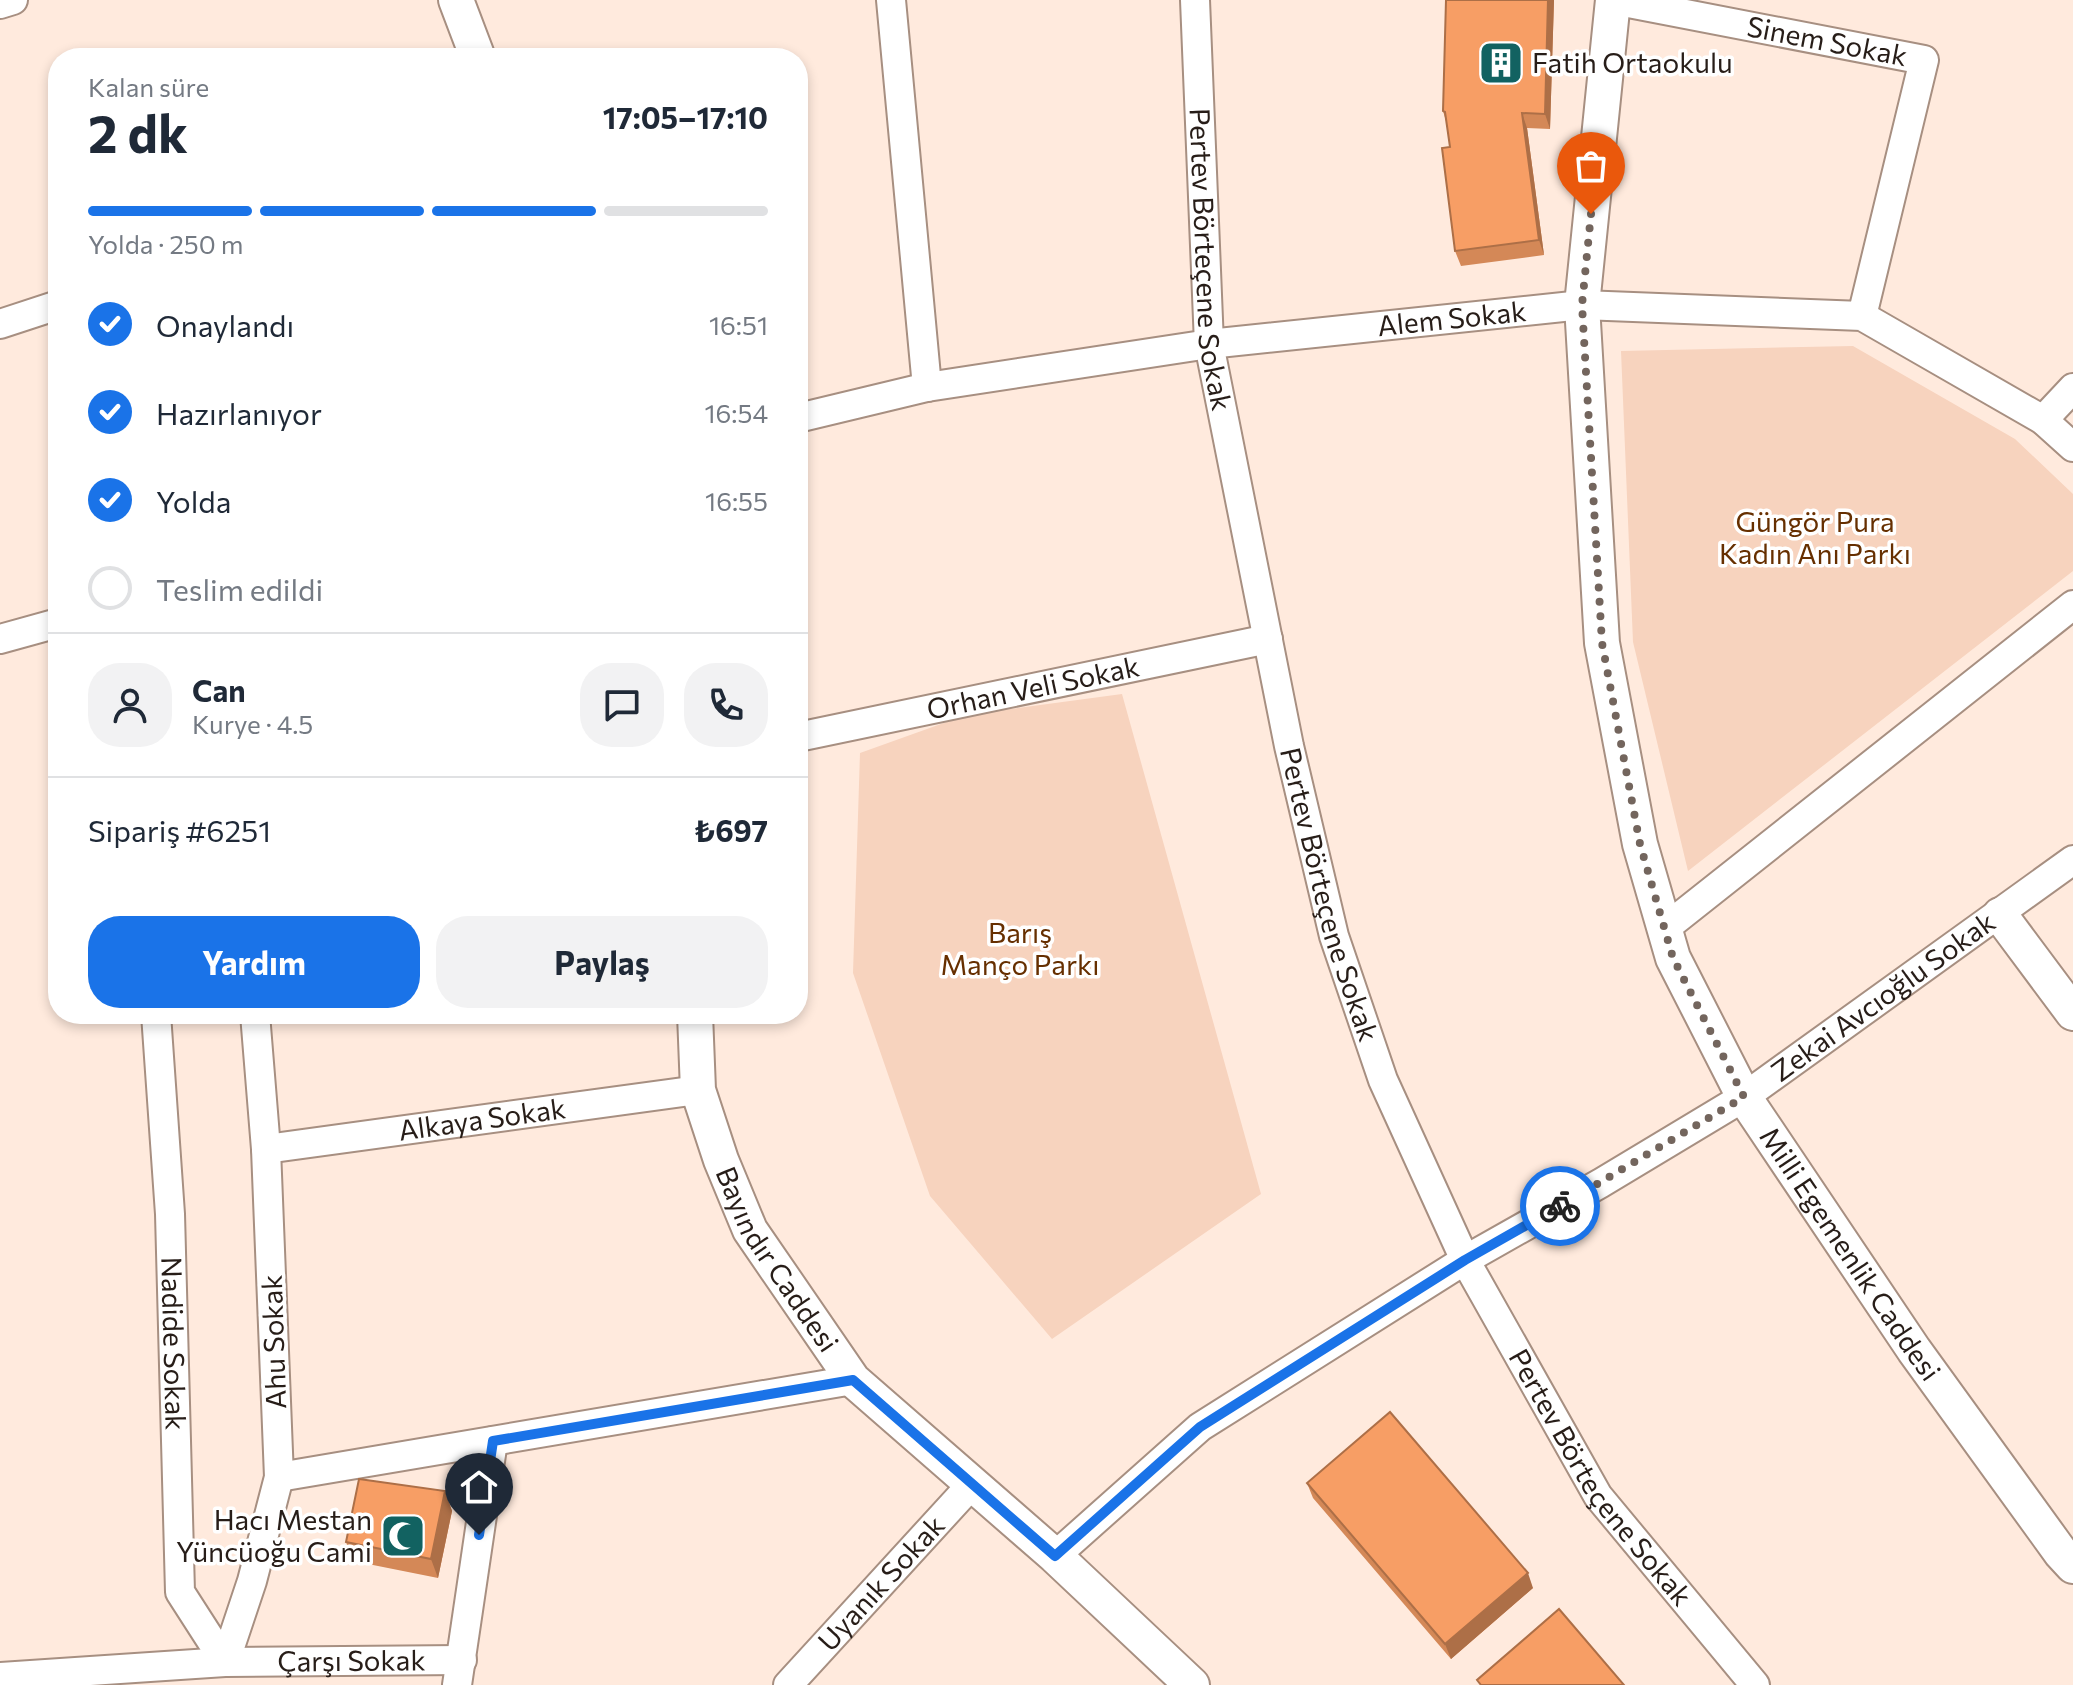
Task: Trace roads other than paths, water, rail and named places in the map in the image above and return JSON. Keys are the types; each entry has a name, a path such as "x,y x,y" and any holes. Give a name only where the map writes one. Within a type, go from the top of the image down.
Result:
{"street":[{"path":"0,4 13,0"},
{"path":"456,0 474,48"},
{"path":"891,0 927,387"},
{"name":"Pertev Börteçene Sokak","path":"1195,0 1209,344 1289,746 1334,936 1383,1080 1465,1260 1598,1496 1755,1685"},
{"name":"Milli Egemenlik Caddesi","path":"1613,0 1582,305 1602,643 1640,844 1664,929 1673,958 1744,1097 1914,1350 2073,1566"},
{"name":"Sinem Sokak","path":"1613,0 1924,60 1862,316"},
{"name":"Alem Sokak","path":"808,416 927,387 1209,344 1582,305 1862,316 2043,420 2073,447"},
{"path":"0,324 48,308"},
{"path":"2043,420 2073,388"},
{"path":"1664,929 2073,605"},
{"path":"0,639 48,626"},
{"name":"Orhan Veli Sokak","path":"808,735 1268,639"},
{"name":"Zekai Avcıoğlu Sokak","path":"1055,1556 1200,1427 1465,1260 1744,1097 2073,860"},
{"path":"2000,915 2073,1013"},
{"name":"Nadide Sokak","path":"157,1024 170,1214 180,1592 225,1662"},
{"name":"Ahu Sokak","path":"225,1662 252,1581 279,1477 266,1149 256,1024"},
{"name":"Bayındır Caddesi","path":"695,1024 698,1090 721,1160 750,1230 853,1380 1055,1556 1192,1685"},
{"name":"Alkaya Sokak","path":"266,1149 698,1090"},
{"path":"279,1477 853,1380"},
{"path":"460,1672 493,1441"},
{"name":"Uyanık Sokak","path":"788,1685 973,1483"},
{"name":"Çarşı Sokak","path":"18,1679 225,1662 460,1672"}],"place":[{"name":"Fatih Ortaokulu","path":"1501,63"},
{"name":"Hacı Mestan Yüncüoğu Cami","path":"403,1536"}],"park label":[{"name":"Güngör Pura Kadın Anı Parkı","path":"1815,538"},
{"name":"Barış Manço Parkı","path":"1020,949"}]}
